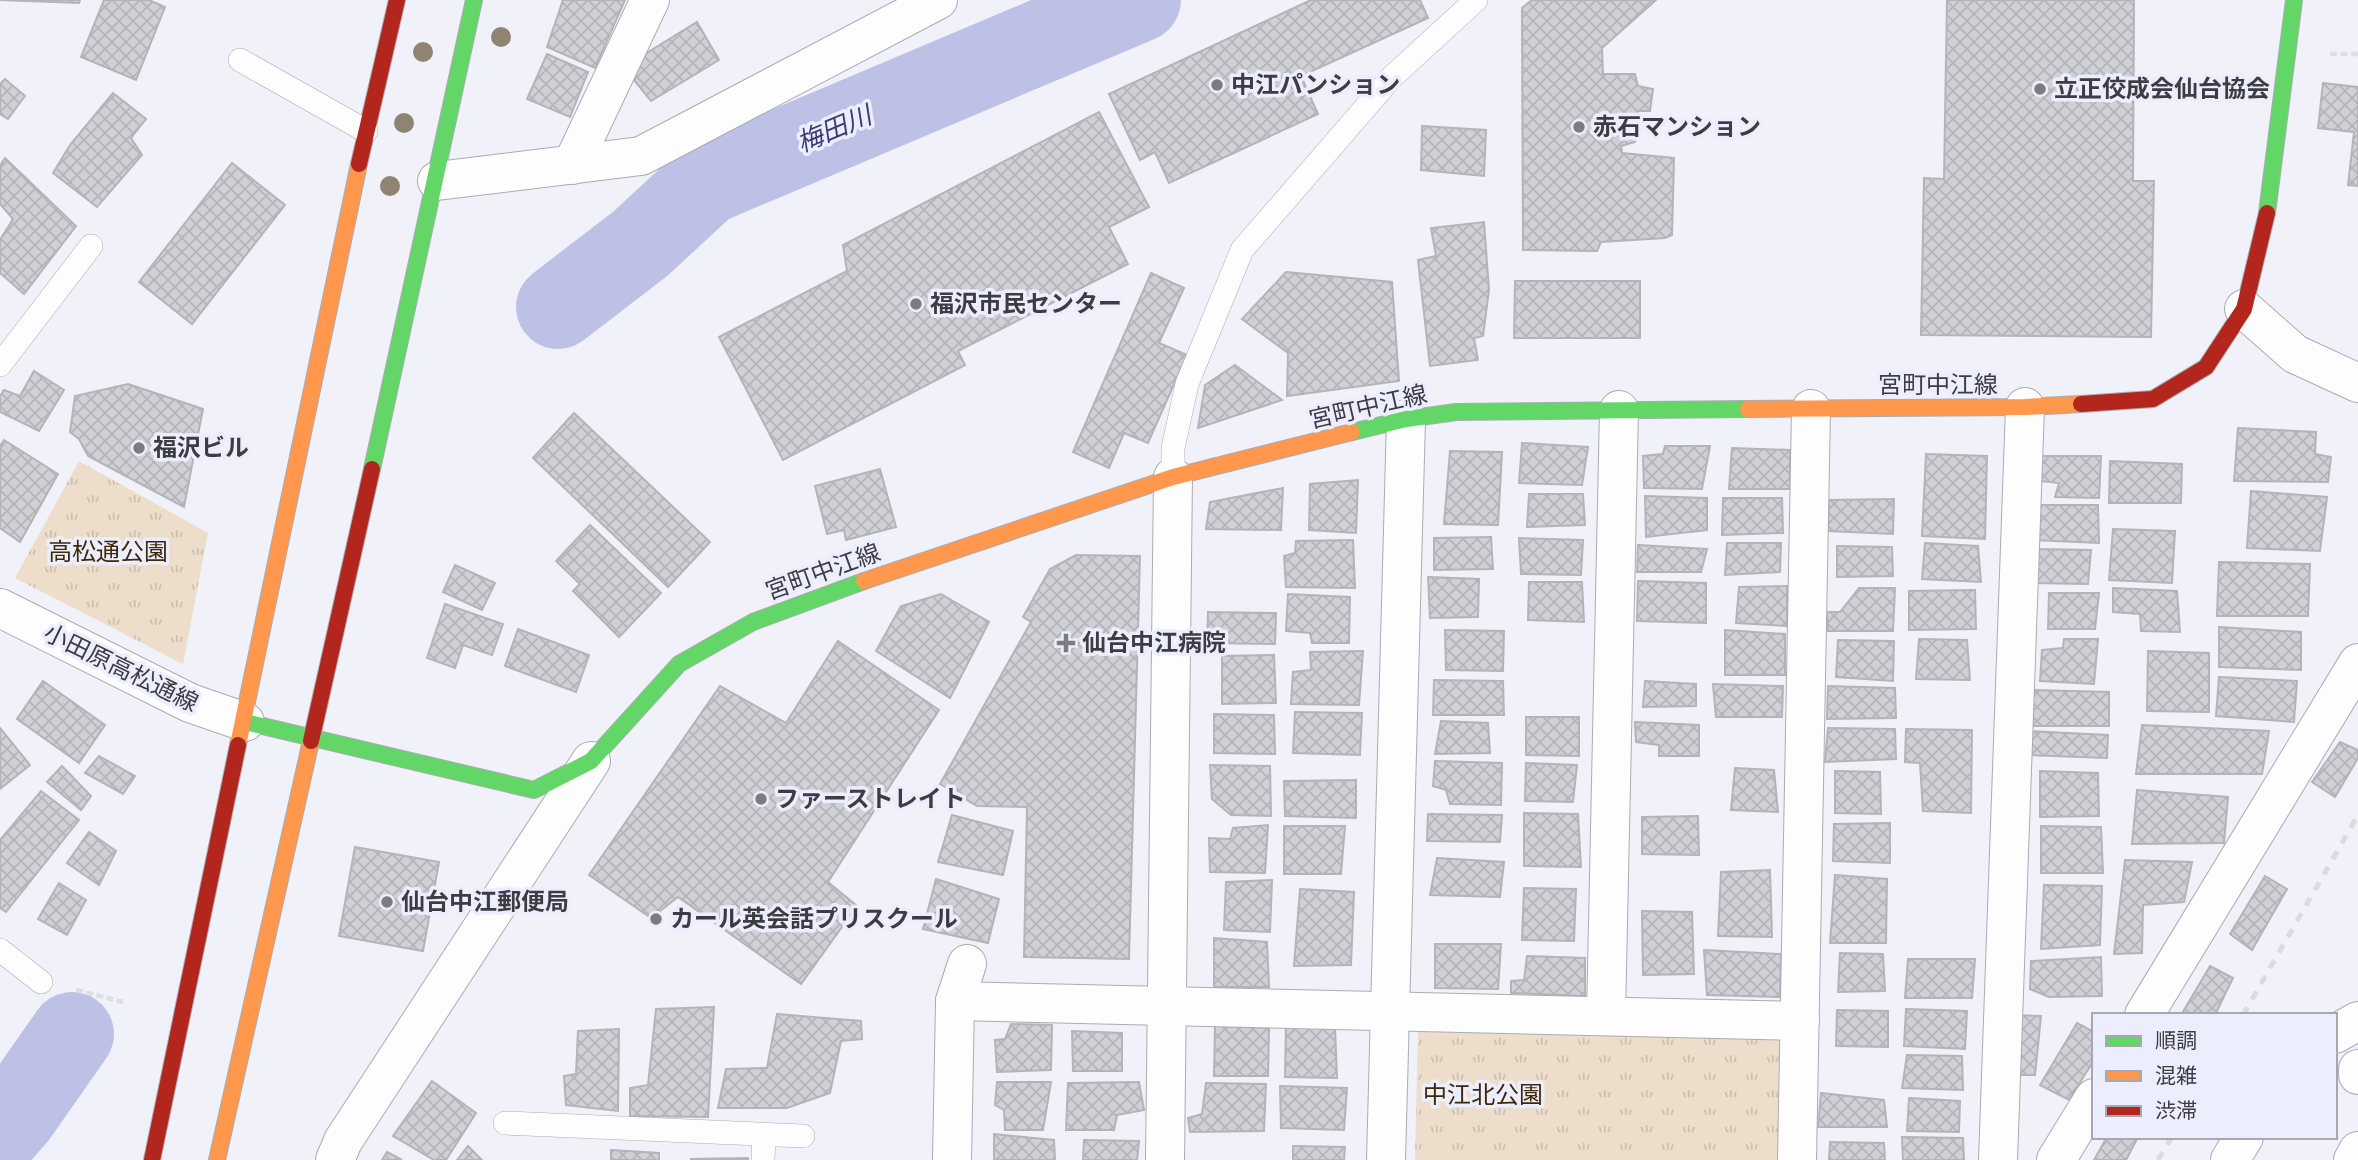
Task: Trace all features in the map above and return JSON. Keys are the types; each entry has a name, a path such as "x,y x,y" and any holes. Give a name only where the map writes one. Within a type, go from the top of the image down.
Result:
{"street":[{"path":"152,1160 366,131 397,0"},
{"path":"216,1160 437,181 474,0"},
{"path":"572,164 650,0"},
{"path":"437,181 640,156 938,0"},
{"name":"宮町中江線","path":"245,722 534,790 591,761 679,664 753,622 893,571 1172,477 1406,419 1456,412 2025,407 2153,399 2206,367 2244,309 2265,230 2294,0"},
{"path":"2244,309 2295,355 2358,383"},
{"path":"1998,1160 2025,407"},
{"path":"1797,1160 1811,409"},
{"path":"1606,1016 1619,410"},
{"path":"1386,1160 1406,419"},
{"path":"1165,1160 1169,1006 1172,477"},
{"name":"小田原高松通線","path":"2,613 190,703 245,722"},
{"path":"2145,1013 2358,663"},
{"path":"335,1160 343,1141 591,761"},
{"path":"952,1160 955,1001 967,964"},
{"path":"955,1001 1800,1021"},
{"path":"2337,1033 2358,1021"},
{"path":"2358,1069 2358,1075"},
{"path":"2056,1160 2092,1101"},
{"path":"2230,1160 2243,1139"},
{"path":"2353,1160 2358,1152"}],"lane":[{"path":"1172,477 1173,448 1187,384 1242,250 1392,77 1476,0"},
{"path":"240,60 366,131"},
{"path":"0,365 91,246"},
{"path":"0,950 41,982"},
{"path":"505,1123 803,1136"},
{"path":"763,1160 764,1135"}],"path":[{"path":"41,982 123,1002"}],"green space":[{"name":"高松通公園","path":"79,461 208,533 183,664 15,578"},
{"name":"中江北公園","path":"1418,1028 1781,1036 1778,1160 1415,1160"}],"building":[{"path":"0,0 80,0 79,3"},
{"path":"104,0 149,0 165,7 136,80 81,57"},
{"path":"563,0 625,0 595,68 547,47"},
{"name":"中江パンション","path":"1311,0 1420,0 1428,18 1301,76 1318,114 1169,183 1155,152 1140,160 1109,94"},
{"name":"赤石マンション","path":"1532,0 1656,0 1602,48 1603,74 1635,74 1638,86 1653,89 1650,111 1638,111 1635,142 1621,146 1622,153 1674,158 1672,235 1665,238 1601,242 1597,251 1523,250 1522,8"},
{"name":"立正佼成会仙台協会","path":"1947,0 2134,0 2133,181 2154,181 2151,337 1921,335 1924,178 1944,179"},
{"path":"697,22 719,60 651,101 634,80 642,56"},
{"path":"547,54 588,72 570,117 527,99"},
{"path":"5,79 25,96 8,119 0,114 0,84"},
{"path":"2323,83 2358,87 2358,186 2348,185 2354,132 2318,128"},
{"path":"113,93 146,119 131,138 142,155 97,207 53,173 70,145"},
{"name":"福沢市民センター","path":"1099,112 1149,207 1109,227 1128,264 958,351 965,365 783,460 719,337 847,271 843,245"},
{"path":"1422,126 1486,130 1484,176 1421,170"},
{"path":"5,158 76,226 24,294 0,273 0,240 13,219 0,204 0,166"},
{"path":"232,163 285,205 192,324 139,282"},
{"path":"1484,222 1489,290 1483,336 1474,338 1478,360 1430,366 1418,260 1436,256 1431,228"},
{"path":"1286,272 1392,282 1399,381 1287,396 1288,353 1242,319"},
{"path":"1151,273 1184,288 1159,343 1187,355 1148,443 1124,433 1109,468 1073,452"},
{"path":"1515,281 1640,281 1640,338 1514,338"},
{"path":"1235,365 1282,400 1198,428 1205,385"},
{"path":"34,371 64,390 39,431 0,412 0,396 4,390 20,396"},
{"name":"福沢ビル","path":"128,384 203,409 184,507 88,456 79,439 70,432 75,396"},
{"path":"574,413 710,542 668,587 533,458"},
{"path":"2238,428 2316,432 2315,454 2331,457 2328,482 2234,481"},
{"path":"4,440 58,474 20,542 0,528 0,446"},
{"path":"1522,443 1588,447 1582,485 1519,483"},
{"path":"1665,446 1710,446 1702,489 1644,488 1643,456 1663,454"},
{"path":"1732,448 1790,450 1790,489 1729,489"},
{"path":"1450,451 1502,452 1498,525 1444,524"},
{"path":"1926,454 1987,456 1985,539 1922,536"},
{"path":"2033,456 2101,456 2099,498 2055,497 2059,483 2032,480"},
{"path":"2110,461 2182,464 2181,503 2109,503"},
{"path":"880,469 896,527 846,540 844,530 827,534 815,486"},
{"path":"1358,480 1356,533 1309,530 1310,484"},
{"path":"1283,488 1281,530 1206,529 1210,502"},
{"path":"2251,491 2327,497 2320,551 2247,548"},
{"path":"1529,494 1583,494 1585,525 1527,527"},
{"path":"1645,496 1707,498 1707,530 1646,537"},
{"path":"1723,498 1782,498 1783,533 1722,535"},
{"path":"1894,499 1893,534 1828,531 1829,500"},
{"path":"2034,505 2098,505 2099,543 2032,540"},
{"path":"590,525 661,593 619,637 573,591 580,584 556,561"},
{"path":"2113,529 2175,531 2172,583 2109,580"},
{"path":"1491,537 1493,569 1434,570 1434,538"},
{"path":"1519,538 1583,540 1581,575 1521,574"},
{"path":"1353,540 1355,588 1286,587 1284,556 1295,553 1296,541"},
{"path":"1727,543 1781,543 1780,572 1725,575"},
{"path":"1925,543 1978,546 1981,582 1922,579"},
{"path":"1638,545 1707,549 1701,572 1637,572"},
{"path":"1837,546 1892,547 1893,576 1837,577"},
{"path":"2033,549 2091,550 2088,584 2032,583"},
{"name":"仙台中江病院","path":"1076,555 1140,556 1129,959 1024,957 1027,807 977,806 940,784 1031,622 1023,617 1050,569"},
{"path":"2219,562 2310,564 2308,616 2217,616"},
{"path":"455,565 495,583 482,610 443,592"},
{"path":"1428,577 1479,579 1478,617 1430,618"},
{"path":"1638,581 1706,583 1706,623 1637,621"},
{"path":"1529,582 1582,582 1584,622 1528,620"},
{"path":"1787,586 1787,626 1736,623 1739,587"},
{"path":"1859,588 1895,588 1893,631 1828,631 1827,612 1840,612"},
{"path":"2113,588 2177,591 2180,632 2141,631 2140,614 2113,612"},
{"path":"1975,590 1976,629 1909,630 1909,591"},
{"path":"2049,593 2099,593 2095,629 2048,629"},
{"path":"941,594 989,622 950,698 876,651 901,606"},
{"path":"1288,594 1350,597 1349,643 1312,643 1310,633 1286,631"},
{"path":"445,604 503,624 492,655 463,645 455,668 427,658"},
{"path":"1208,612 1276,613 1275,644 1207,643"},
{"path":"2219,627 2301,632 2301,670 2219,667"},
{"path":"518,629 589,655 576,692 505,666"},
{"path":"1445,630 1504,631 1503,671 1446,670"},
{"path":"1725,630 1785,634 1785,675 1725,675"},
{"path":"1919,639 1967,640 1970,680 1916,679"},
{"path":"2064,639 2098,639 2094,684 2040,681 2042,650 2063,648"},
{"path":"1838,640 1894,641 1893,681 1836,677"},
{"name":"ファーストレイト","path":"838,641 939,710 828,882 857,906 801,984 678,897 651,918 589,875 720,686 786,723"},
{"path":"1363,651 1359,705 1291,704 1293,672 1311,670 1310,652"},
{"path":"2148,651 2209,653 2209,712 2147,711"},
{"path":"1274,655 1276,703 1222,704 1222,656"},
{"path":"2219,677 2297,681 2294,722 2216,716"},
{"path":"1434,680 1503,681 1504,715 1433,715"},
{"path":"43,681 105,725 79,763 17,719"},
{"path":"1645,681 1696,684 1696,706 1643,707"},
{"path":"1713,684 1783,686 1782,717 1716,717"},
{"path":"1828,686 1895,688 1896,718 1827,719"},
{"path":"2033,690 2109,692 2109,726 2032,726"},
{"path":"1295,712 1362,713 1360,755 1293,753"},
{"path":"1214,714 1274,715 1275,754 1214,753"},
{"path":"1526,717 1579,717 1579,756 1526,755"},
{"path":"1441,721 1488,723 1490,753 1435,754"},
{"path":"1635,722 1699,725 1699,756 1659,756 1659,745 1636,742"},
{"path":"2142,725 2269,731 2262,774 2136,774"},
{"path":"0,728 30,765 0,789"},
{"path":"1828,728 1895,729 1896,759 1825,762"},
{"path":"1906,729 1972,730 1971,813 1923,811 1920,763 1905,762"},
{"path":"2027,731 2108,735 2107,758 2025,755"},
{"path":"2340,742 2358,750 2358,758 2335,797 2312,782"},
{"path":"99,756 135,776 123,794 85,773"},
{"path":"1435,761 1502,763 1501,805 1450,804 1446,790 1433,786"},
{"path":"1526,763 1577,765 1573,802 1525,801"},
{"path":"1210,765 1270,766 1271,816 1231,815 1212,799"},
{"path":"62,766 91,796 81,810 47,782"},
{"path":"1735,768 1774,770 1778,812 1731,810"},
{"path":"1835,771 1880,772 1881,814 1835,813"},
{"path":"2040,771 2098,773 2099,816 2040,817"},
{"path":"1356,780 1356,818 1285,816 1284,781"},
{"path":"2137,790 2228,797 2224,843 2132,844"},
{"path":"41,791 79,820 6,912 0,908 0,840"},
{"path":"1524,813 1578,814 1581,867 1524,866"},
{"path":"1428,814 1502,815 1500,842 1427,841"},
{"path":"952,815 1013,831 1003,875 938,862"},
{"path":"1698,816 1699,855 1642,854 1642,817"},
{"path":"1890,823 1890,863 1833,861 1834,824"},
{"path":"1268,825 1265,873 1210,872 1209,838 1230,839 1233,828"},
{"path":"1284,826 1345,826 1341,874 1284,874"},
{"path":"2041,826 2101,827 2103,873 2041,873"},
{"path":"89,832 116,851 99,885 67,863"},
{"path":"355,847 439,862 423,951 339,936"},
{"path":"1437,858 1504,862 1500,897 1430,895"},
{"path":"2125,860 2192,862 2184,902 2143,905 2142,953 2114,954"},
{"path":"1770,870 1772,937 1718,936 1721,872"},
{"path":"1835,875 1887,879 1886,943 1830,943"},
{"path":"2265,876 2287,889 2252,950 2230,934"},
{"path":"936,879 999,899 988,943 923,929"},
{"path":"1272,880 1270,932 1224,930 1226,882"},
{"path":"59,883 86,900 67,935 38,919"},
{"path":"2044,885 2102,886 2100,945 2041,949"},
{"path":"1524,888 1576,889 1574,941 1522,940"},
{"path":"1300,889 1354,892 1351,965 1294,966"},
{"path":"1642,911 1692,912 1694,974 1643,975"},
{"path":"1214,938 1267,942 1269,987 1214,987"},
{"path":"1435,944 1501,944 1498,989 1435,988"},
{"path":"1704,950 1781,954 1780,997 1707,995"},
{"path":"1840,953 1883,954 1885,991 1838,992"},
{"path":"1527,956 1585,958 1585,996 1511,993 1511,981 1524,980"},
{"path":"2101,957 2102,996 2049,997 2030,989 2031,961"},
{"path":"1908,959 1975,959 1972,998 1905,998"},
{"path":"2210,966 2233,978 2216,1013 2182,1013"},
{"path":"714,1007 708,1117 630,1116 630,1088 648,1085 656,1009"},
{"path":"1906,1009 1967,1011 1965,1049 1904,1046"},
{"path":"1837,1010 1888,1011 1888,1047 1836,1046"},
{"path":"777,1014 861,1021 862,1039 841,1041 830,1093 787,1108 718,1108 726,1069 767,1068"},
{"path":"2014,1015 2041,1016 2035,1075 2012,1075"},
{"path":"2077,1023 2092,1031 2092,1063 2069,1100 2040,1085"},
{"path":"1011,1024 1052,1025 1051,1070 997,1072 995,1040 1005,1039"},
{"path":"1215,1026 1269,1028 1268,1076 1214,1076"},
{"path":"1286,1026 1335,1028 1337,1078 1285,1077"},
{"path":"619,1029 618,1111 566,1105 564,1076 576,1074 578,1031"},
{"path":"1072,1031 1122,1033 1122,1071 1073,1071"},
{"path":"1907,1055 1962,1056 1963,1090 1902,1088"},
{"path":"432,1081 476,1113 446,1160 434,1160 393,1136"},
{"path":"997,1082 1051,1082 1043,1130 1005,1130 1004,1110 995,1105"},
{"path":"1139,1082 1144,1110 1117,1115 1114,1130 1066,1130 1068,1083"},
{"path":"1206,1083 1266,1084 1264,1131 1190,1132 1188,1118 1202,1114"},
{"path":"1280,1086 1347,1088 1344,1130 1281,1128"},
{"path":"1821,1093 1884,1100 1887,1127 1818,1127"},
{"path":"1909,1098 1960,1101 1959,1132 1907,1131"},
{"path":"994,1134 1054,1140 1055,1160 994,1160"},
{"path":"1902,1137 1963,1138 1964,1160 1903,1160"},
{"path":"2106,1139 2137,1139 2126,1160 2094,1160"},
{"path":"1084,1140 1139,1141 1137,1160 1083,1160"},
{"path":"1830,1142 1884,1143 1885,1160 1829,1160"},
{"path":"468,1146 482,1160 457,1160"},
{"path":"1293,1146 1345,1147 1344,1160 1293,1160"},
{"path":"611,1150 659,1153 659,1160 611,1160"},
{"path":"387,1152 402,1160 382,1160"},
{"path":"691,1159 748,1160 691,1160"}],"waterway":[{"name":"梅田川","path":"558,307 640,244 706,183 1139,0"},
{"name":"梅田川","path":"0,1132 16,1114 72,1034"}],"railway":[{"path":"2244,1013 2358,815"},
{"path":"2158,1160 2171,1139"}],"traffic: fast":[{"path":"372,469 474,0"},
{"path":"2267,213 2294,0"},
{"path":"1352,432 1406,419 1456,412 1748,409"},
{"path":"245,722 534,790 591,761 679,664 753,622 864,581"}],"traffic: slow":[{"path":"238,745 359,164"},
{"path":"1748,409 2025,407 2081,404"},
{"path":"864,581 1173,477 1352,432"},
{"path":"217,1160 311,741"}],"traffic: jam":[{"path":"359,164 397,0"},
{"path":"2081,404 2153,399 2206,367 2244,309 2267,213"},
{"path":"311,741 372,469"},
{"path":"152,1160 238,745"}],"place":[{"name":"中江パンション","path":"1217,85"},
{"name":"立正佼成会仙台協会","path":"2040,89"},
{"name":"赤石マンション","path":"1579,127"},
{"name":"福沢市民センター","path":"916,304"},
{"name":"福沢ビル","path":"139,448"},
{"name":"仙台中江病院","path":"1066,643"},
{"name":"ファーストレイト","path":"761,799"},
{"name":"仙台中江郵便局","path":"387,902"},
{"name":"カール英会話プリスクール","path":"656,919"}]}
